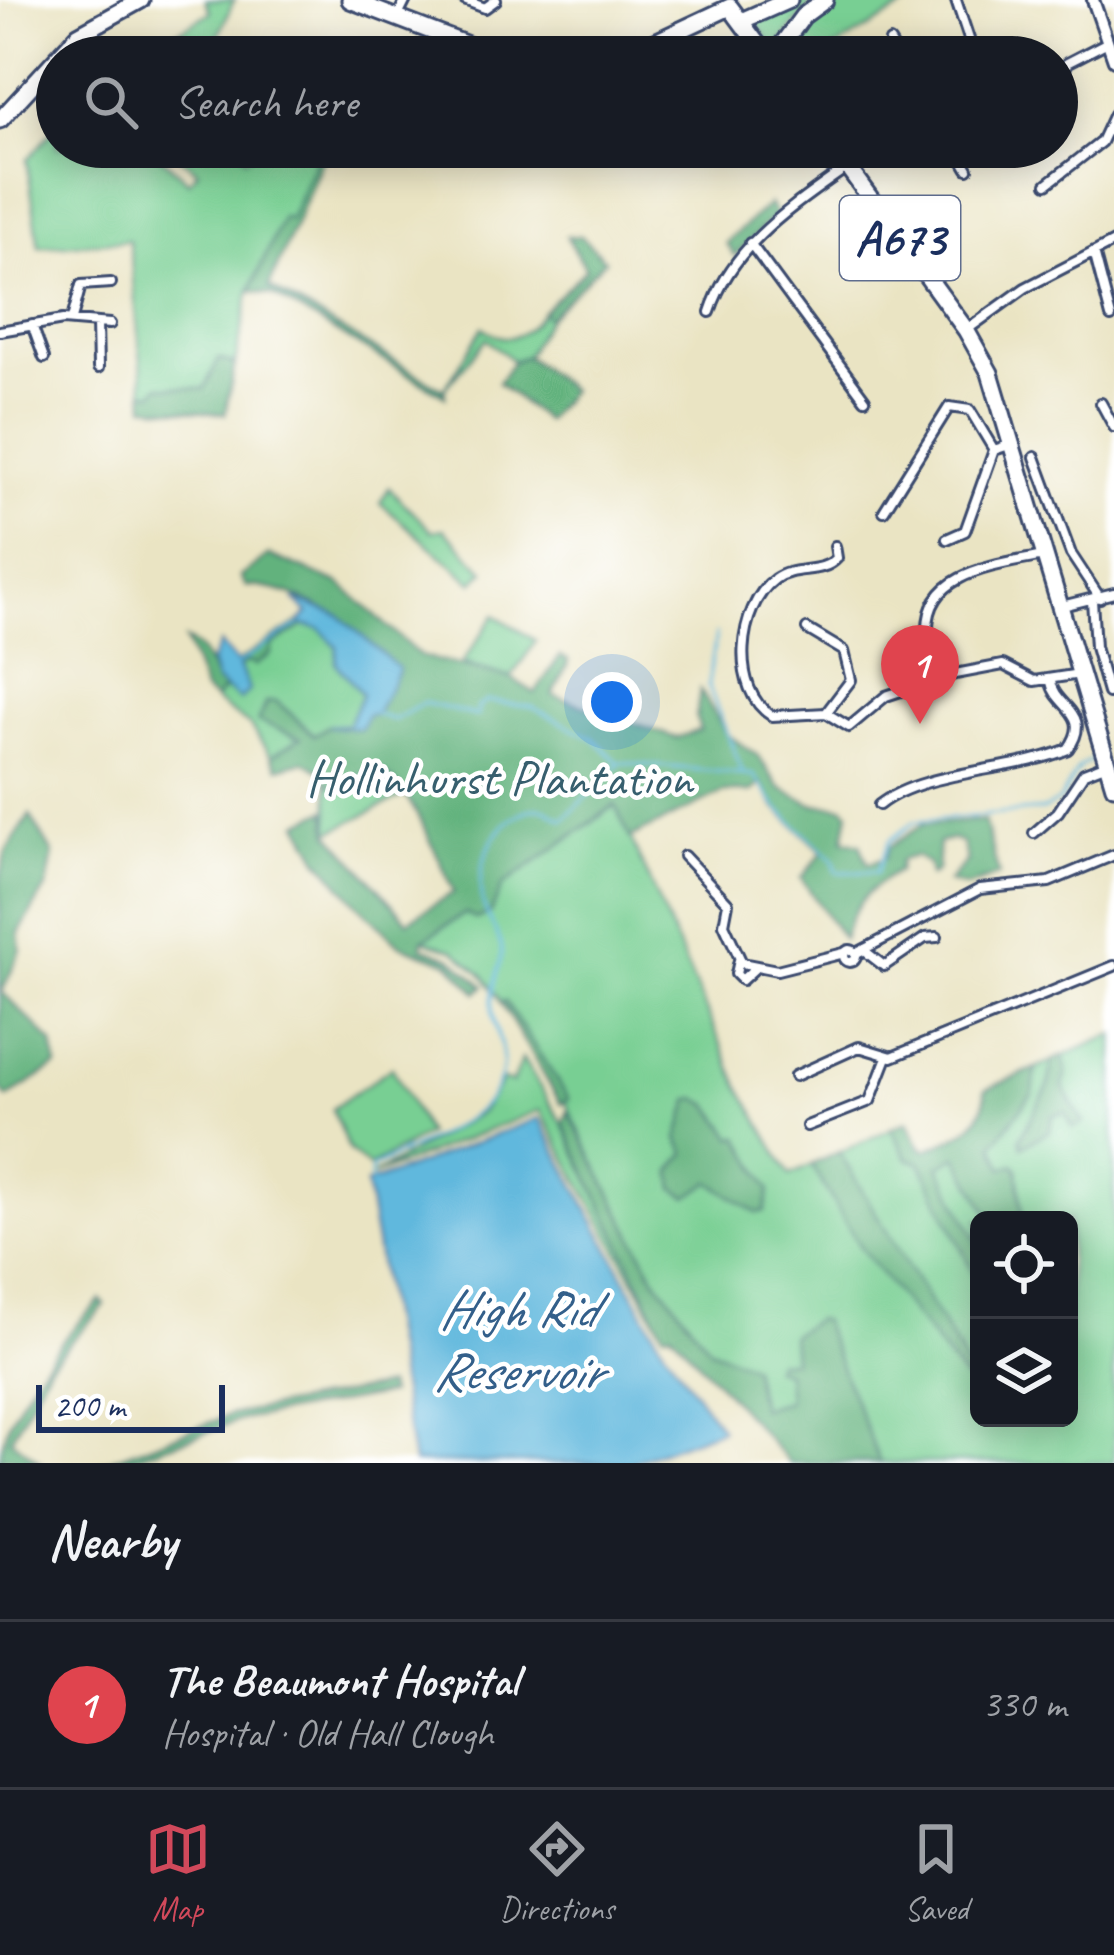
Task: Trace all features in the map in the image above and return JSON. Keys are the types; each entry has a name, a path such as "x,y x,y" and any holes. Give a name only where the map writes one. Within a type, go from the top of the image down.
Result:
{"highway":[{"path":"77,36 141,0"},
{"path":"350,0 441,36"},
{"path":"678,36 789,0"},
{"path":"789,36 803,16 825,0"},
{"path":"736,14 753,36"},
{"path":"0,120 36,81"},
{"name":"A673","path":"849,168 966,330 990,373 1114,787"}],"street":[{"path":"396,20 406,0"},
{"path":"464,0 485,8 496,0"},
{"path":"956,0 966,36"},
{"path":"1093,0 1114,60"},
{"path":"1078,58 1105,44"},
{"path":"1078,163 1104,145 1114,114"},
{"path":"710,312 725,275 750,243 849,168"},
{"path":"1047,185 1071,168"},
{"path":"966,330 1025,288 1114,242"},
{"path":"750,243 865,399"},
{"path":"1094,252 1112,317"},
{"path":"72,319 81,286 105,281"},
{"path":"0,331 72,319 110,324"},
{"path":"97,324 98,369"},
{"path":"32,325 36,348 44,358"},
{"path":"1102,401 1114,427"},
{"path":"884,511 950,407 970,410 983,441 994,450"},
{"path":"994,450 1012,444"},
{"path":"947,539 964,531 994,450"},
{"path":"1040,462 1071,554 1096,599 1095,647 1108,688"},
{"path":"835,545 837,558 829,567 795,569 765,589 743,656 747,686 766,713 781,718 826,713 849,727 905,686 1003,665 1030,680 1051,682 1081,674"},
{"path":"912,641 928,632 928,610 938,592 983,569 1046,555"},
{"path":"1062,606 1114,593"},
{"path":"807,629 844,651 851,664 851,680 826,713"},
{"path":"879,805 897,792 976,770 1027,764 1068,749 1076,735 1073,713 1052,692 1051,682"},
{"path":"1033,834 1058,812 1084,772 1107,764"},
{"path":"739,960 783,969 844,953 849,962 980,890 1049,882 1114,855"},
{"path":"684,856 728,904 724,924 739,960 736,974 742,980 757,967"},
{"path":"861,953 884,966 926,938 937,937"},
{"path":"794,1076 859,1047 886,1057 1114,966"},
{"path":"806,1126 871,1101 886,1057"}],"green space":[{"path":"205,0 234,0 218,36 184,36 181,30 210,12"},
{"path":"814,0 786,36 765,36 754,21"},
{"path":"843,0 917,0 856,36 802,36 809,23"},
{"path":"36,150 36,168 173,168 189,182 198,171 194,168 312,168 290,220 284,217 250,290 235,364 219,360 204,389 159,386 154,393 144,392 129,240 39,247 27,160"},
{"path":"312,168 319,168 269,287 444,390 445,396 273,295 250,291 283,217 290,219"},
{"path":"769,204 776,214 735,256 726,243"},
{"path":"581,236 605,260 548,318 542,312 586,269 567,237"},
{"path":"542,312 548,318 526,356 513,361 486,339 444,390 483,327 501,337 516,336"},
{"path":"526,356 570,390 545,421 498,383 513,361"},
{"path":"219,359 235,364 225,414 145,406 144,392 154,393 159,386 204,389"},
{"path":"389,488 432,531 444,529 485,571 473,583 380,503"},
{"name":"Hollinhurst Plantation","path":"269,555 341,584 420,656 511,678 535,693 560,656 569,661 553,695 676,738 700,730 696,718 700,690 728,735 758,756 780,788 813,804 844,807 849,812 844,840 860,844 868,864 885,858 888,848 921,825 984,820 999,875 967,887 948,882 967,861 962,843 953,839 939,843 937,871 930,876 928,864 915,856 900,860 898,871 857,907 843,939 801,878 823,852 776,808 761,783 752,792 724,792 630,838 615,805 502,886 491,913 476,919 466,913 423,940 422,947 452,958 484,986 477,993 450,963 400,945 358,905 319,859 299,823 326,810 330,833 408,921 454,892 411,804 388,777 376,769 328,786 323,772 304,761 278,768 271,756 300,738 258,721 267,702 276,701 314,735 328,726 361,729 387,662 357,634 306,600 246,586 241,577"},
{"path":"495,615 536,641 511,678 462,663"},
{"path":"301,621 304,625 272,644 271,654 256,665 246,662 239,667 236,663"},
{"path":"304,625 320,628 337,647 336,663 362,694 348,725 328,727 315,735 276,701 302,738 271,756 250,726 214,700 225,688 241,699 249,690 239,667"},
{"path":"185,640 204,656 225,688 214,700 204,691"},
{"path":"376,769 387,773 403,796 330,832 328,786"},
{"path":"616,805 739,1085 790,1175 908,1121 921,1148 927,1150 975,1122 985,1090 1114,1034 1114,1463 810,1463 667,1314 565,1101 484,976 454,950 423,940 466,913 476,919 502,886"},
{"path":"30,815 53,854 47,886 19,933 21,950 2,992 53,1043 57,1066 7,1098 0,1088 0,882 5,853"},
{"path":"505,1001 569,1099 561,1104 501,1003"},
{"path":"1063,1056 1067,1072 1063,1087 1084,1123 1073,1128 1065,1112 1052,1116 1050,1131 1022,1146 1020,1138 1049,1085 1052,1061"},
{"path":"522,1058 563,1124 663,1332 540,1110 373,1175 481,1112 503,1080 512,1083"},
{"path":"392,1067 427,1134 368,1167 349,1150 332,1109"},
{"path":"1036,1068 1033,1093 994,1144 1003,1168 1014,1164 1018,1169 1022,1211 987,1211 957,1156 939,1166 970,1227 970,1266 921,1163 908,1159 891,1128 908,1121 921,1148 927,1150 975,1122 985,1090"},
{"path":"690,1100 710,1105 733,1137 740,1137 770,1190 765,1211 757,1213 710,1182 688,1197 675,1189 672,1171 686,1153 678,1139"},
{"path":"568,1111 654,1276 710,1349 752,1366 760,1408 788,1401 786,1372 774,1368 776,1361 793,1360 791,1335 816,1319 822,1321 880,1463 789,1463 672,1332 663,1332 563,1124"},
{"path":"839,1152 958,1350 970,1374 966,1381 860,1247 811,1165"},
{"path":"101,1300 105,1305 49,1365 11,1439 42,1463 5,1457 0,1462 22,1397 53,1352"},
{"path":"387,1386 389,1394 241,1420 118,1463 101,1463 230,1415"}],"water":[{"path":"294,599 339,615 399,669 376,714 367,715 361,729 328,726 348,725 362,694 336,663 337,647 320,629 299,624 308,613"},
{"path":"220,644 238,664 249,690 240,700 216,681 211,661"},
{"name":"High Rid Reservoir","path":"539,1118 658,1339 721,1429 629,1463 413,1463 366,1184"}],"waterway":[{"path":"238,664 299,624"},
{"path":"716,634 708,685 743,773"},
{"path":"376,714 394,720 424,703 478,716 478,707 487,701 532,707 594,739 618,762 754,775 778,809 833,859 837,872 877,872 889,841 914,822 1043,810 1060,800 1079,767 1097,757"},
{"path":"371,1182 371,1168 468,1118 490,1098 498,1083 503,1058 492,1000 501,947 482,902 480,881 494,839 502,827 526,811 543,808 564,819 619,764"}],"place":[{"name":"The Beaumont Hospital","path":"920,724"}]}
